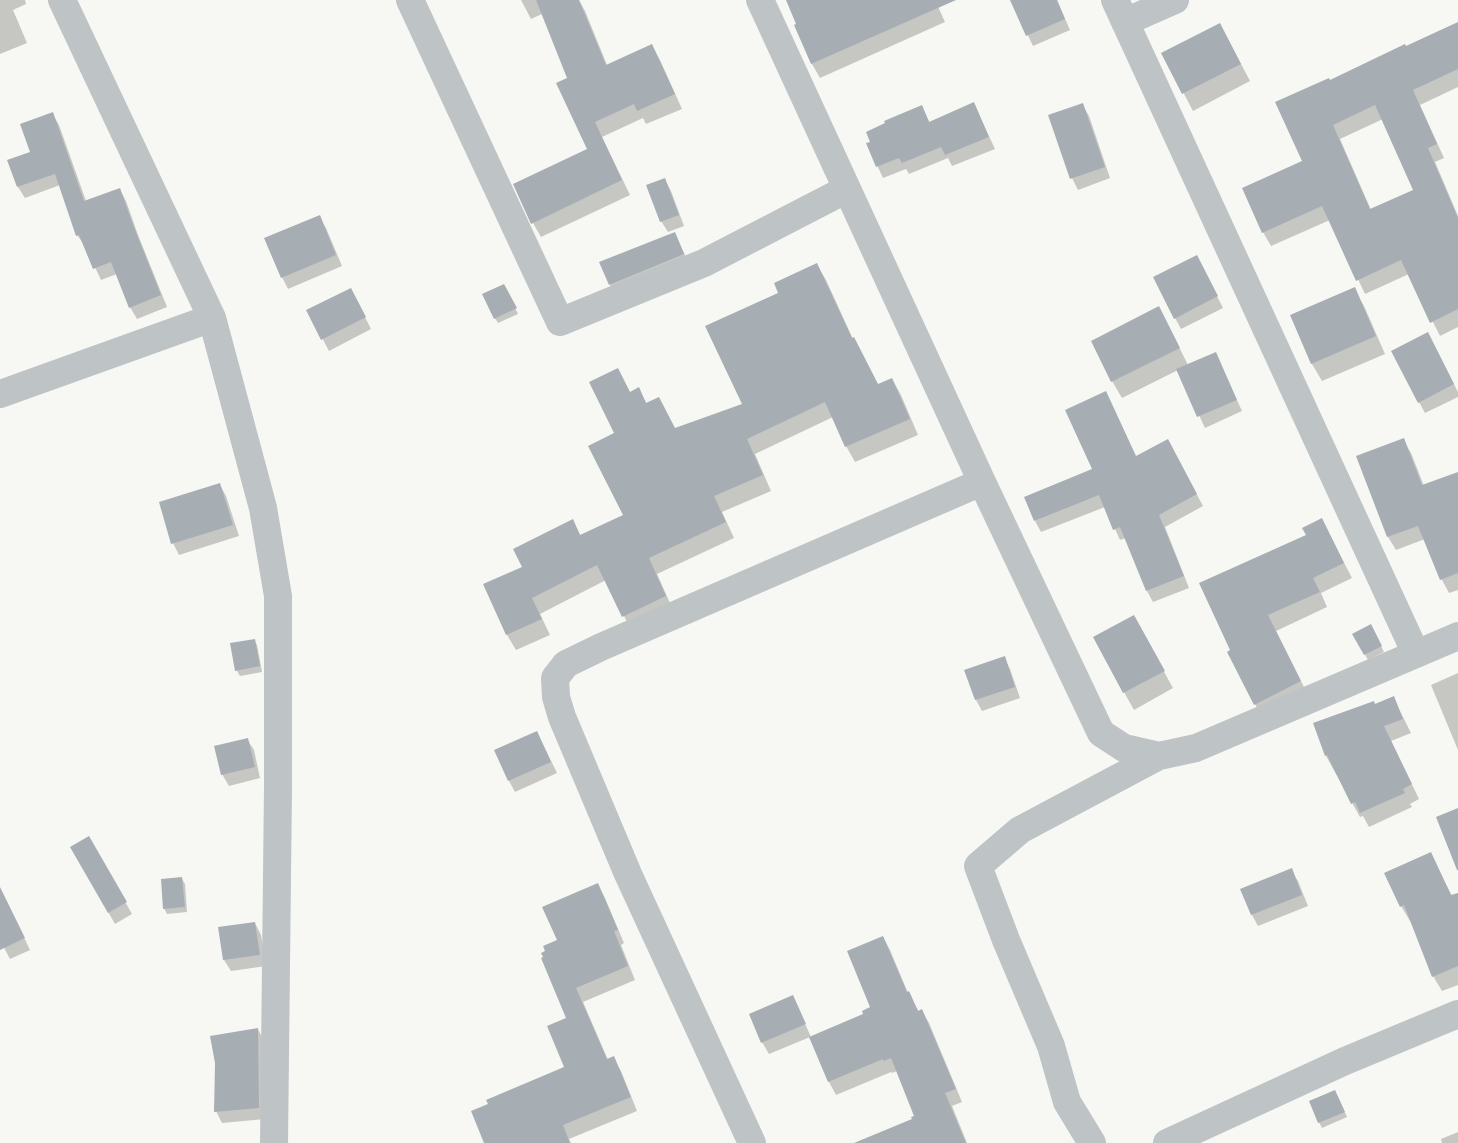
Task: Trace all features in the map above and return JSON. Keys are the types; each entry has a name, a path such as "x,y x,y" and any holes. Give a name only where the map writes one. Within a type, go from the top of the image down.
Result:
{"street":[{"path":"62,0 212,318 262,508 278,596 274,1143"},
{"path":"410,0 560,322 704,263 847,189"},
{"path":"760,0 982,482 1101,734 1124,748 1159,756"},
{"path":"1175,0 1120,11 1416,654"},
{"path":"0,394 212,318"},
{"path":"752,1143 628,874 562,717 556,697 555,678 566,664 601,647 982,482"},
{"path":"1092,1143 1067,1102 1051,1046 1006,940 978,866 1020,830 1159,756 1196,748 1458,636"},
{"path":"1167,1143 1336,1065 1458,1014"}],"building":[{"path":"536,0 579,0 606,65 652,44 675,94 637,111 634,104 595,122 622,180 531,224 513,184 587,149 556,83 567,78"},
{"path":"786,0 956,0 811,64 794,25 796,24"},
{"path":"1010,0 1057,0 1065,19 1026,36"},
{"path":"1458,22 1458,69 1413,90 1437,144 1428,148 1458,218 1458,309 1430,323 1401,260 1356,281 1322,206 1262,233 1242,188 1302,161 1275,102 1329,78 1330,80 1405,44 1406,46","holes":["1375,105 1413,190 1370,209 1333,125"]},
{"path":"1220,23 1241,64 1182,94 1161,53"},
{"path":"974,102 989,137 945,155 941,147 902,163 899,158 876,167 866,143 870,142 866,132 885,123 884,121 922,105 929,122"},
{"path":"1083,103 1105,167 1070,179 1048,115"},
{"path":"53,112 84,201 120,188 161,295 129,308 111,262 93,269 79,235 76,236 55,174 17,187 7,160 30,152 20,124"},
{"path":"665,178 679,215 660,222 646,185"},
{"path":"320,215 336,255 281,278 264,238"},
{"path":"675,232 684,254 609,285 599,262"},
{"path":"1197,255 1218,296 1174,319 1153,277"},
{"path":"817,263 852,338 854,337 878,384 892,378 910,419 845,447 825,402 747,439 763,475 714,496 726,522 649,558 666,596 622,617 597,565 532,598 542,619 506,635 483,584 522,567 513,549 573,519 580,535 623,515 588,446 614,433 589,382 618,368 630,392 639,387 646,403 659,397 675,428 742,404 705,326 778,293 774,283"},
{"path":"504,284 517,308 494,319 482,294"},
{"path":"1355,287 1376,336 1311,364 1290,315"},
{"path":"351,288 366,317 321,340 306,310"},
{"path":"1159,306 1180,348 1111,382 1091,341"},
{"path":"1428,332 1454,384 1418,403 1391,351"},
{"path":"1216,352 1237,400 1197,417 1176,369"},
{"path":"1106,391 1136,456 1168,439 1197,494 1159,515 1184,576 1146,591 1120,527 1113,530 1099,495 1034,521 1024,497 1092,469 1065,410"},
{"path":"1404,438 1422,485 1458,472 1458,573 1440,580 1418,526 1387,537 1356,456"},
{"path":"220,483 233,525 171,544 159,502"},
{"path":"1322,518 1344,563 1313,578 1320,592 1268,615 1301,681 1254,705 1227,652 1230,650 1199,583 1306,535 1302,528"},
{"path":"1134,615 1165,671 1123,693 1093,637"},
{"path":"1371,624 1382,646 1364,655 1352,634"},
{"path":"255,639 260,666 235,671 230,643"},
{"path":"1005,656 1015,687 975,700 964,670"},
{"path":"1394,696 1403,719 1384,726 1412,784 1403,789 1405,793 1360,813 1355,802 1351,804 1327,755 1325,756 1313,723 1374,701 1375,704"},
{"path":"537,731 551,762 508,781 494,750"},
{"path":"248,738 255,767 221,775 214,746"},
{"path":"1458,808 1458,870 1457,870 1436,817"},
{"path":"89,836 127,902 108,913 70,847"},
{"path":"1431,852 1451,895 1458,893 1458,966 1432,977 1404,905 1400,907 1384,873"},
{"path":"1292,868 1302,895 1251,915 1240,889"},
{"path":"182,877 185,907 163,909 161,879"},
{"path":"598,883 618,930 614,931 628,966 576,988 607,1059 614,1056 631,1097 563,1125 570,1143 484,1143 471,1111 488,1104 486,1100 564,1067 547,1026 566,1018 541,958 543,957 541,953 545,951 543,946 557,940 542,907"},
{"path":"0,887 25,938 0,950"},
{"path":"255,922 260,955 223,960 218,927"},
{"path":"883,936 907,992 909,991 918,1011 922,1009 956,1089 945,1093 966,1143 854,1143 912,1119 911,1117 914,1116 891,1058 883,1061 883,1059 828,1082 809,1037 863,1014 862,1011 870,1007 847,951"},
{"path":"793,995 806,1024 761,1043 749,1014"},
{"path":"258,1028 259,1108 214,1112 215,1063 210,1036"},
{"path":"1335,1090 1345,1112 1318,1123 1309,1101"}]}
